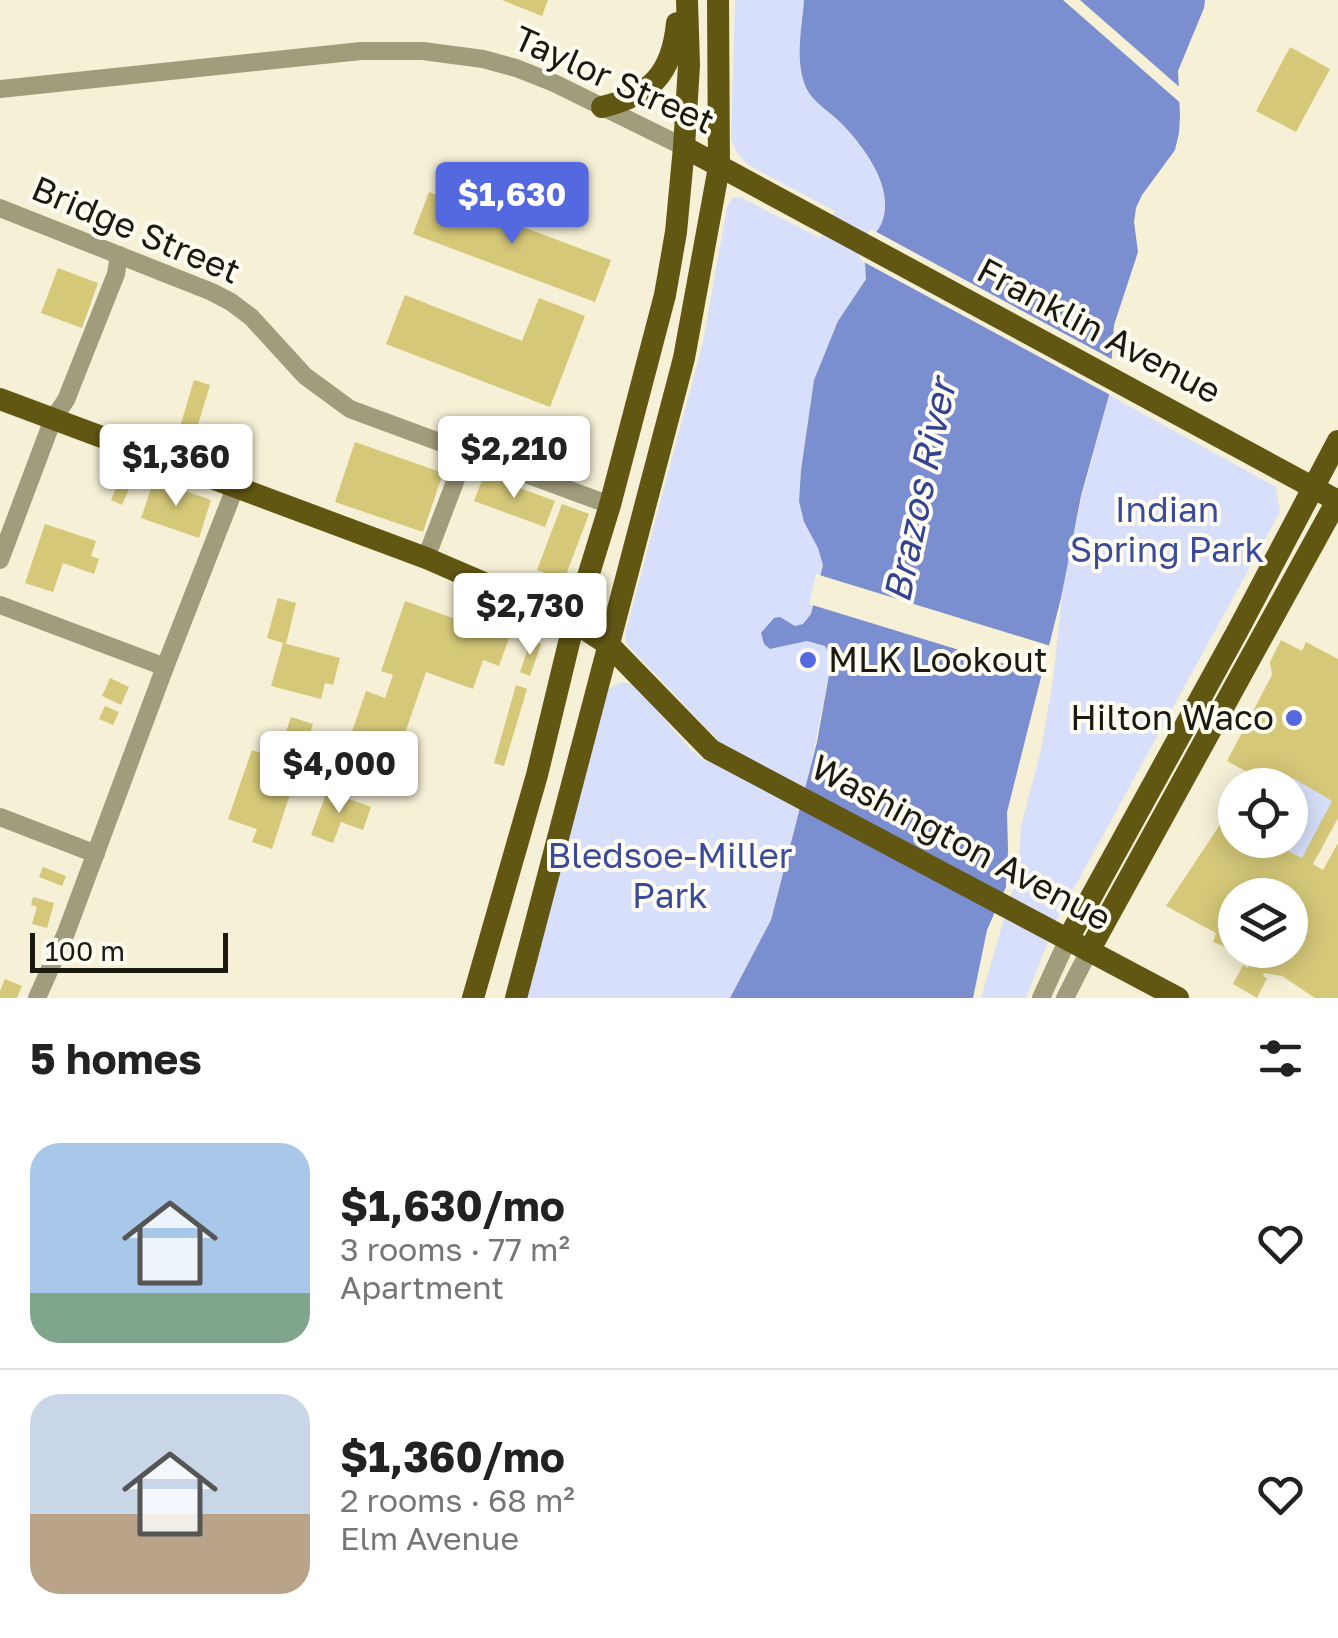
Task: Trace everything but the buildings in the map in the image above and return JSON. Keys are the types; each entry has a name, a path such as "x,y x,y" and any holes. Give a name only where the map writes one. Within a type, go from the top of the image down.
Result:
{"main road":[{"path":"602,107 627,101 649,88 668,68 683,0"},
{"path":"473,998 665,295 684,148 689,65 683,0"},
{"path":"516,998 684,358 719,166 718,0"},
{"name":"Taylor Street","path":"684,148 828,224"},
{"name":"Franklin Avenue","path":"828,224 1338,501"},
{"name":"Washington Avenue","path":"0,399 426,558 574,622 609,645 711,750 1178,998"},
{"path":"1079,945 1338,441"},
{"path":"1079,945 1338,501"}],"street":[{"name":"Taylor Street","path":"0,89 361,51 423,50 516,68 684,148"},
{"name":"Bridge Street","path":"0,208 231,302 262,328 305,376 350,409 610,505"},
{"path":"0,560 53,419 66,400 116,274 119,256"},
{"path":"426,558 466,452"},
{"path":"37,998 66,933 236,488"},
{"path":"0,605 165,667"},
{"path":"0,817 96,854"},
{"path":"1041,998 1079,945"},
{"path":"1065,998 1079,945"}],"green space":[{"name":"Bledsoe-Miller Park","path":"735,0 804,0 800,47 804,83 812,97 860,145 875,170 884,197 882,223 864,248 866,278 838,321 814,380 799,500 823,565 811,614 770,649 807,641 825,646 832,658 810,769 771,920 730,998 523,998 607,690 621,682 634,684 705,761 717,739 632,650 625,634 703,342 727,207 733,198 740,197 820,238 835,211 748,165 734,146 731,138"},
{"name":"Indian Spring Park","path":"1109,395 1276,487 1280,512 1056,921 1026,998 981,998 1019,867 1021,826 1041,750 1053,680 1064,577"},
{"path":"1308,787 1333,801 1308,847"}],"water":[{"name":"Brazos River","path":"804,0 1205,0 1178,71 1180,115 1175,150 1136,208 1138,252 1114,325 1109,395 1081,496 1061,598 1007,812 1006,887 987,930 973,998 730,998 771,920 817,742 832,658 825,646 807,641 770,649 761,633 774,618 780,617 795,626 803,624 811,614 823,565 799,501 814,380 838,321 866,279 864,248 881,225 885,209 881,183 868,157 843,125 812,97 804,83 800,48"}],"pier":[{"path":"1063,0 1080,0 1184,91 1185,107"},
{"path":"871,229 1117,362 1114,397 860,260 859,245"},
{"path":"816,574 1054,647 1047,677 809,604"}],"place":[{"name":"MLK Lookout","path":"808,660"},
{"name":"Hilton Waco","path":"1294,718"}]}
